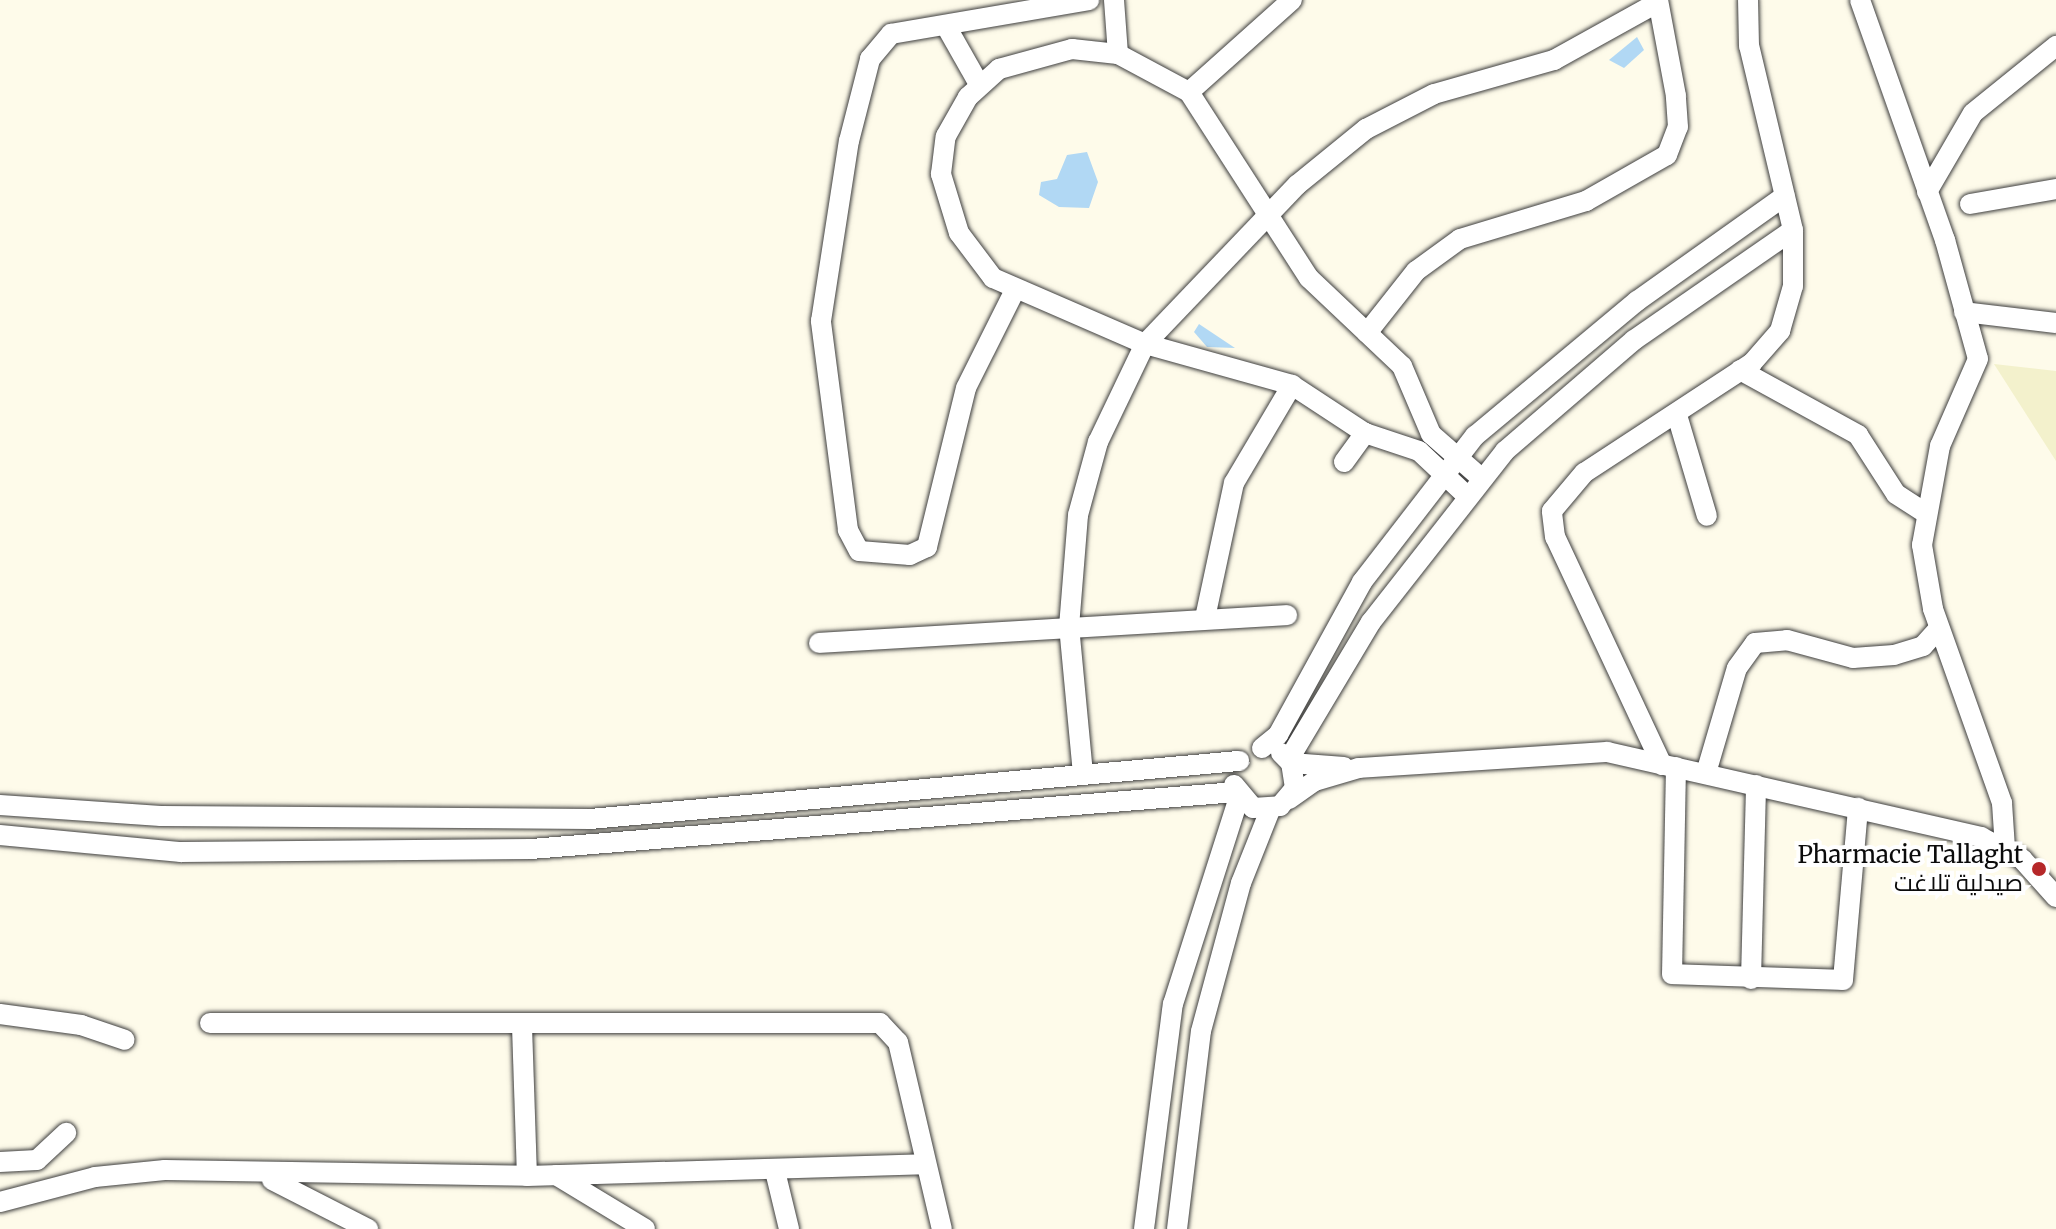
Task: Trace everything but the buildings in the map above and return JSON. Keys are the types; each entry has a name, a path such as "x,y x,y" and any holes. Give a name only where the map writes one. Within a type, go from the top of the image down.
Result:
{"street":[{"path":"1014,292 966,388 927,547 910,555 859,551 848,530 822,344 825,272 874,50 891,34 1089,0"},
{"path":"1114,0 1118,54"},
{"path":"1189,92 1292,0"},
{"path":"1748,0 1749,46 1793,230 1793,286 1780,331 1740,370 1564,489 1551,525 1669,766 1668,969 1751,979 1834,984 1846,977 1858,808"},
{"path":"1860,0 1927,192 1978,366 1946,429 1924,512 1925,574 1939,628 2002,803 2005,848"},
{"path":"1083,774 1069,627 1085,480 1145,344 1271,213 1337,152 1399,110 1554,60 1658,2 1676,96 1678,127 1667,155 1586,201 1460,239 1416,271 1367,333"},
{"path":"946,26 979,84"},
{"path":"1927,192 1973,113 2056,46"},
{"path":"1466,495 1444,474 1400,442 1365,433 1292,385 1145,344 1014,292 974,256 944,192 946,136 979,84 999,69 1052,53 1118,54 1189,92 1271,213 1309,278 1402,366 1421,417 1481,478"},
{"path":"1970,204 2056,189"},
{"path":"0,805 161,816 590,819 1239,761 1278,735 1362,582 1458,458 1637,301 1785,196"},
{"path":"1289,799 1290,761 1371,622 1481,478 1634,340 1793,230"},
{"path":"1964,312 2056,323"},
{"path":"1740,370 1858,435 1896,494 1924,512"},
{"path":"1205,618 1234,483 1292,385"},
{"path":"1677,415 1707,516"},
{"path":"1400,442 1421,417"},
{"path":"1344,462 1365,433"},
{"path":"819,643 1287,615"},
{"path":"1706,773 1737,668 1755,643 1787,640 1853,658 1894,655 1923,646 1939,628"},
{"path":"1262,748 1290,761 1359,768 1562,752 1607,752 1858,808 2005,848 2056,897"},
{"path":"1144,1229 1173,1004 1238,795 1239,761"},
{"path":"1177,1229 1201,1031 1241,883 1270,810 1315,781 1359,768"},
{"path":"1751,979 1756,785"},
{"path":"0,835 181,852 531,849 1238,795 1270,810"},
{"path":"0,1014 81,1025 125,1040"},
{"path":"210,1023 522,1026 880,1023 898,1042 924,1164 942,1229"},
{"path":"522,1026 527,1176"},
{"path":"0,1162 37,1160 66,1133"},
{"path":"0,1202 132,1172 264,1176 527,1176 775,1171 924,1164"},
{"path":"775,1171 789,1229"},
{"path":"556,1175 645,1229"},
{"path":"264,1176 368,1229"}],"shaded area":[{"path":"1994,364 2056,371 2056,461"}],"water":[{"path":"1637,37 1644,50 1624,68 1609,60"},
{"path":"1087,152 1098,182 1089,208 1059,207 1039,195 1041,182 1057,179 1067,155"},
{"path":"1199,324 1235,348 1207,347 1194,332"}],"place":[{"name":"Pharmacie Tallaght صيدلية تلاغت","path":"2039,869"}]}
